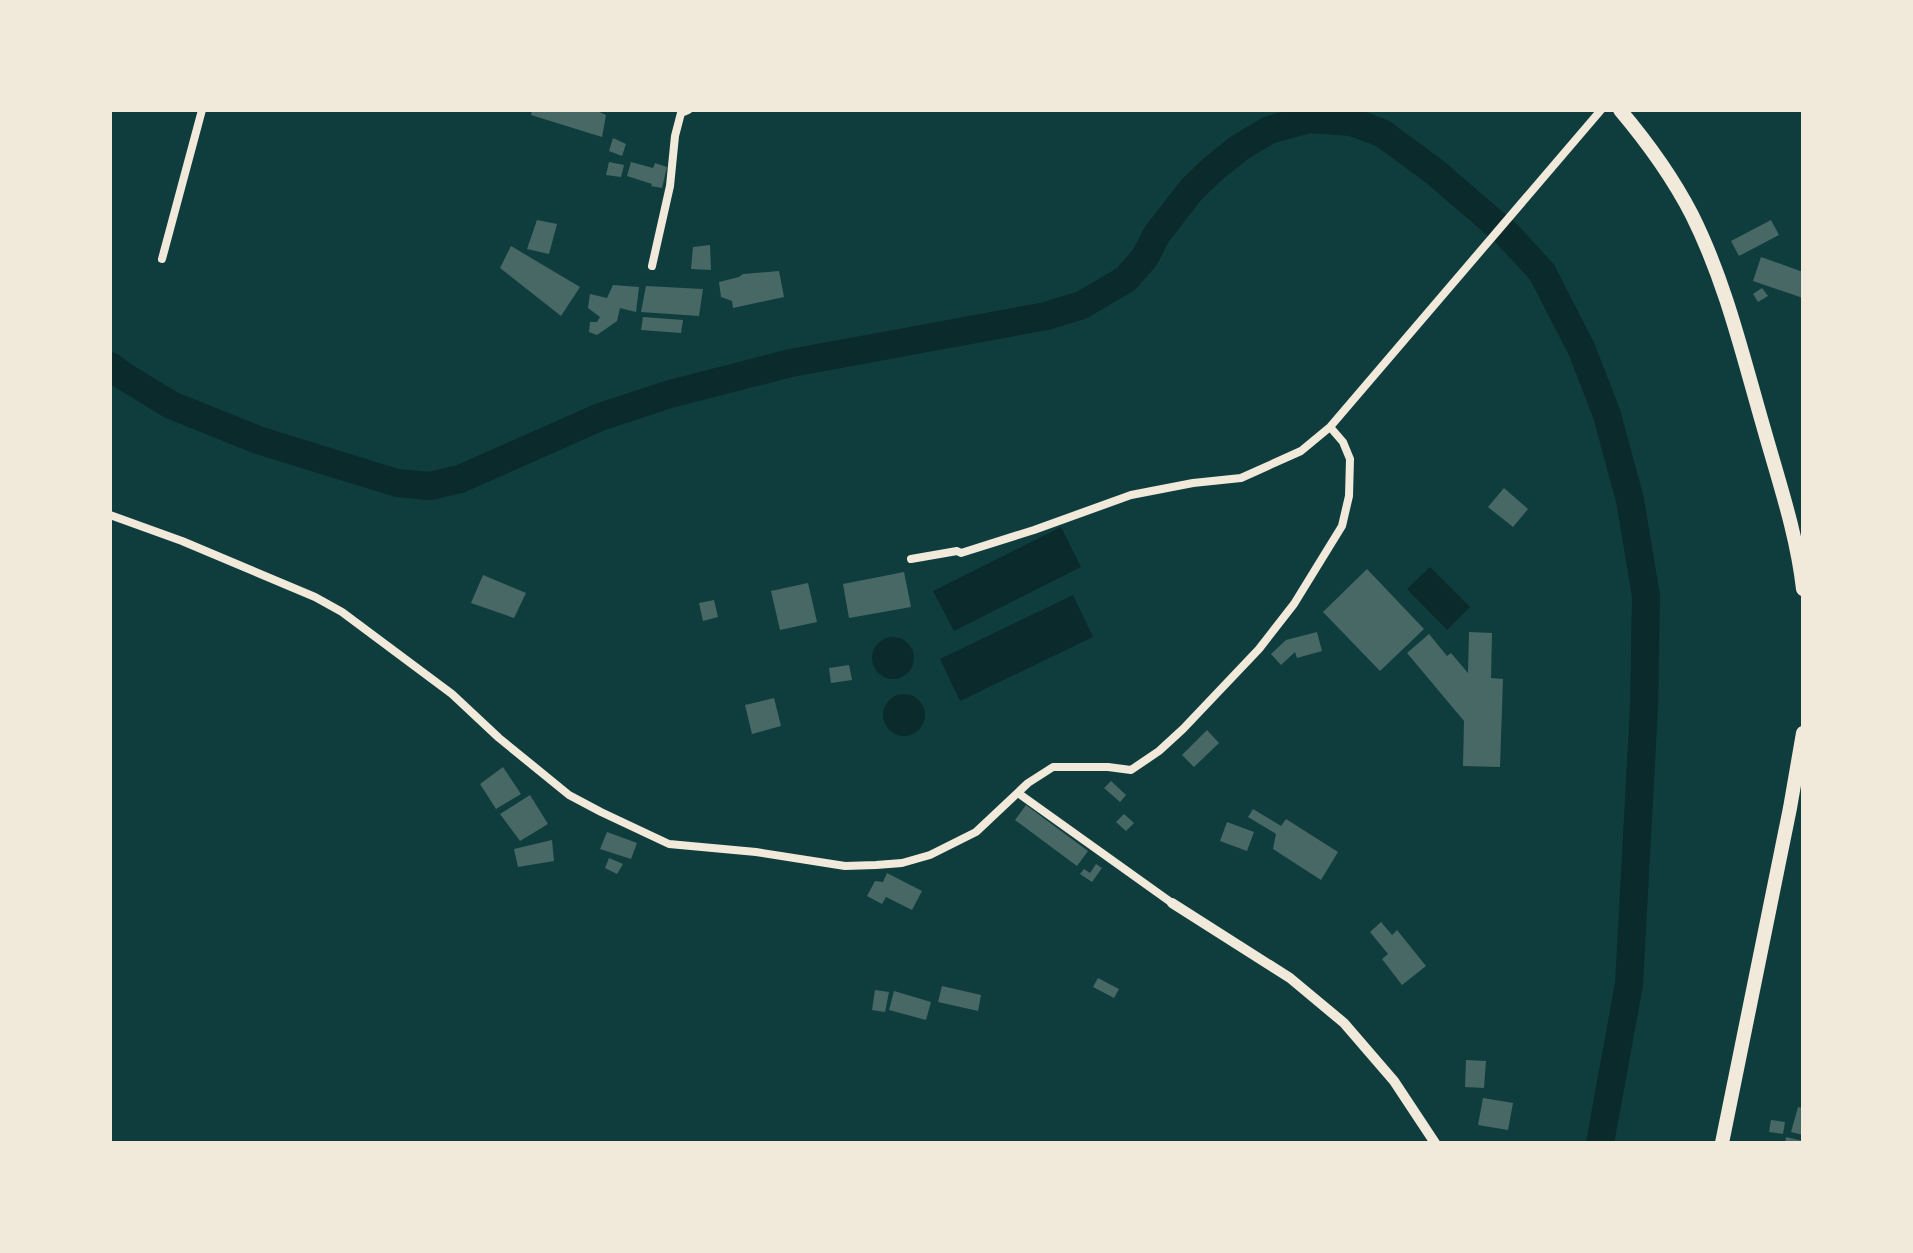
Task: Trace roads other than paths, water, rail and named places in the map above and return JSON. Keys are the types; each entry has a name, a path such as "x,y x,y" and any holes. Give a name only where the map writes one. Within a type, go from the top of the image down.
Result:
{"highway":[{"path":"1620,110 1685,203 1716,269 1787,509 1803,589"},
{"path":"1722,1143 1803,733"}],"street":[{"path":"162,259 202,110"},
{"path":"652,266 670,186 675,136 681,113 688,110"},
{"path":"911,559 957,551 961,553 1131,495 1241,478 1301,451 1330,427 1601,110"},
{"path":"110,515 182,541 315,597 342,612 452,694 499,738 569,795 669,844 756,852 845,866 902,863 930,855 976,832 1028,783 1053,767 1131,770 1159,751 1183,729 1259,649 1294,604 1342,526 1349,496 1350,459 1343,442 1330,427"},
{"path":"1018,793 1172,903 1290,978 1344,1023 1394,1081 1435,1143"}],"water":[{"path":"1061,527 1081,567 954,631 933,591"},
{"path":"1430,567 1470,607 1447,630 1407,589"},
{"path":"1073,595 1093,637 960,701 940,659"},
{"path":"893,637 908,643 914,658 908,673 893,679 878,673 872,658 878,643"},
{"path":"904,694 919,700 925,715 919,730 904,736 889,730 883,715 889,700"}],"waterway":[{"path":"110,366 171,405 258,440 397,483 430,486 460,479 600,417 670,394 791,363 1046,316 1082,305 1126,279 1192,189 1239,148 1269,130 1309,119 1352,122 1382,133 1435,172 1507,234 1542,272 1582,350 1607,415 1630,500 1646,596 1644,707 1629,984 1600,1143"}]}
